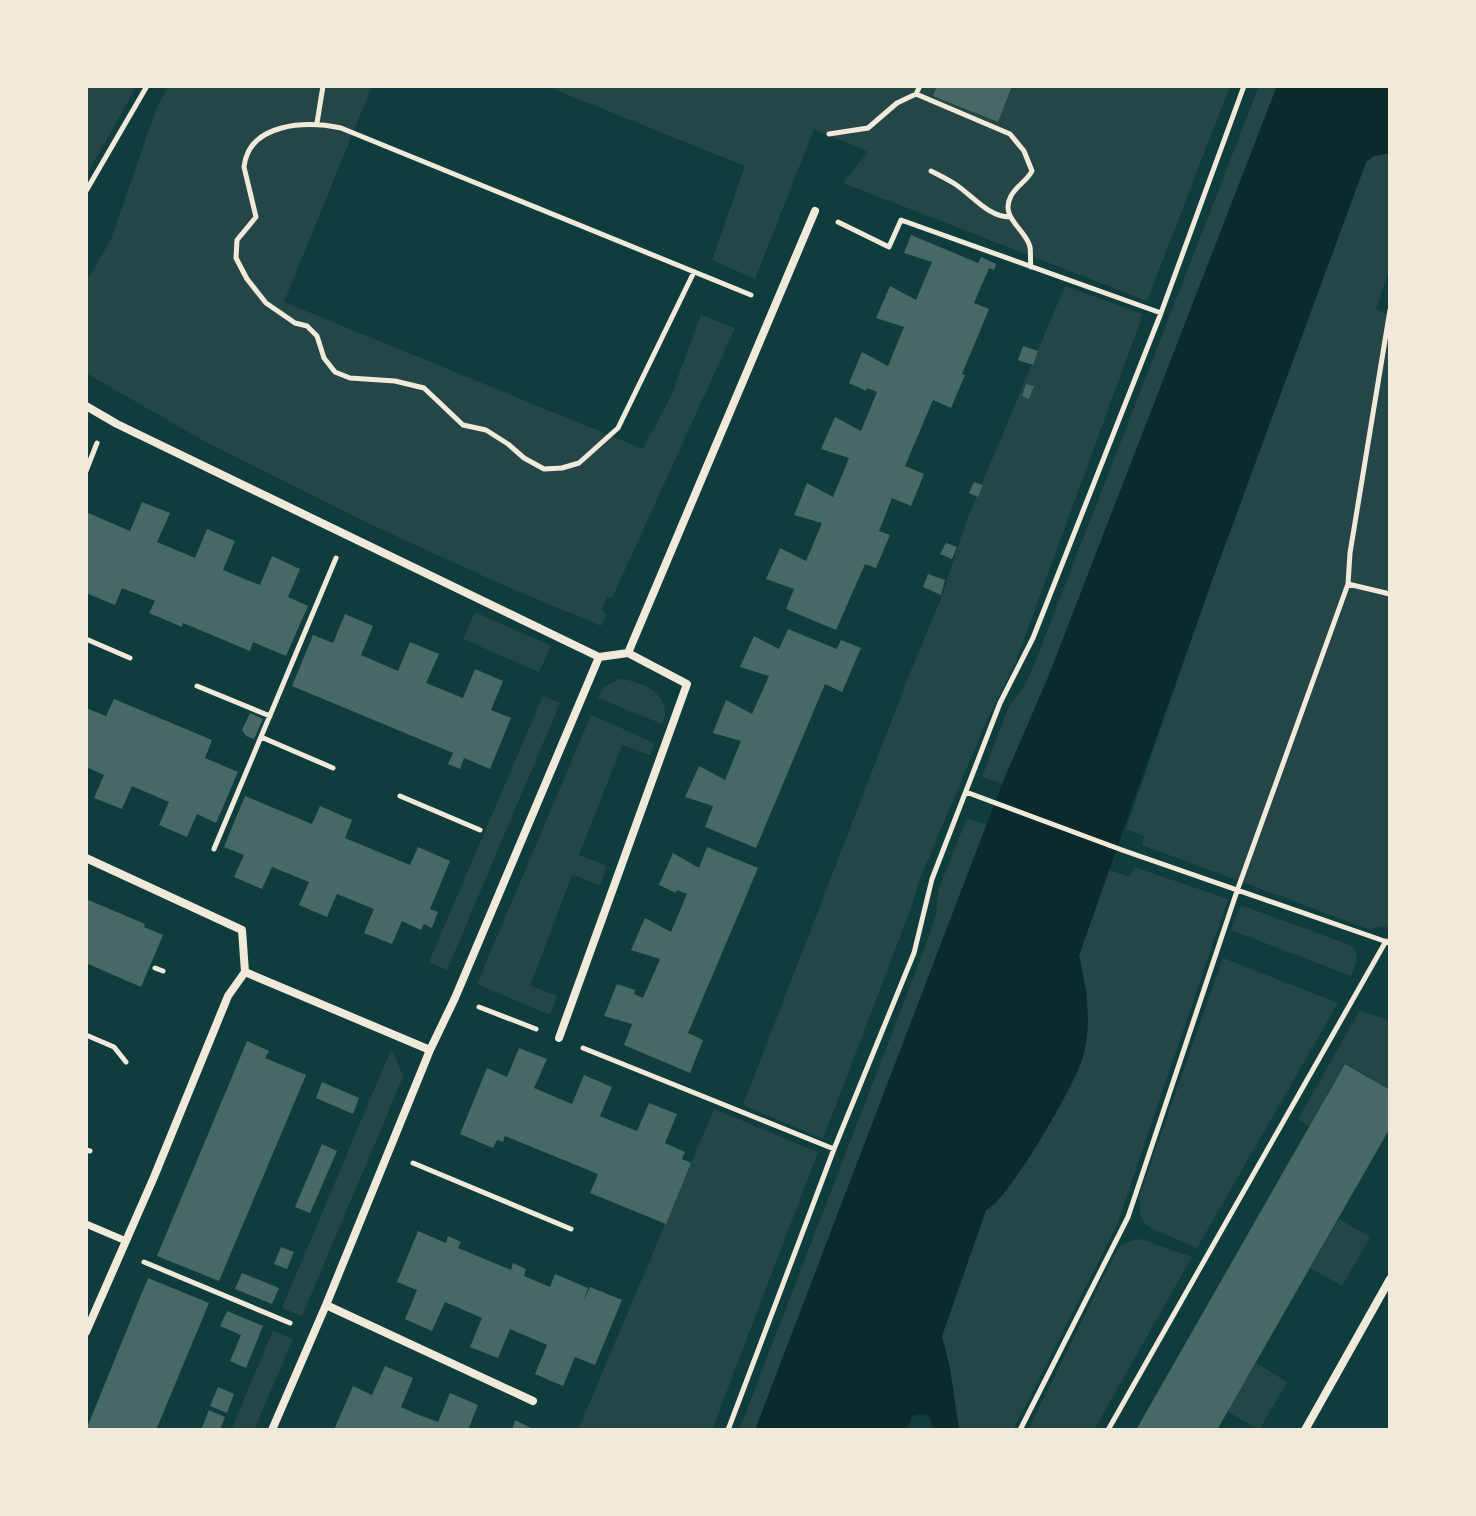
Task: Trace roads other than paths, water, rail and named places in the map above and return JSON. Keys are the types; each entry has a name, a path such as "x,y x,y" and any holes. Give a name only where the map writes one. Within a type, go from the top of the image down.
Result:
{"street":[{"path":"628,653 815,211"},
{"path":"86,406 117,424 599,657 628,653 687,684 559,1038"},
{"path":"272,1430 430,1050 455,998 599,657"},
{"path":"86,858 242,930 245,972 228,996 86,1332"},
{"path":"245,972 430,1050"},
{"path":"86,1224 126,1241"},
{"path":"1305,1430 1387,1290 1390,1279"},
{"path":"326,1305 533,1401"}]}
